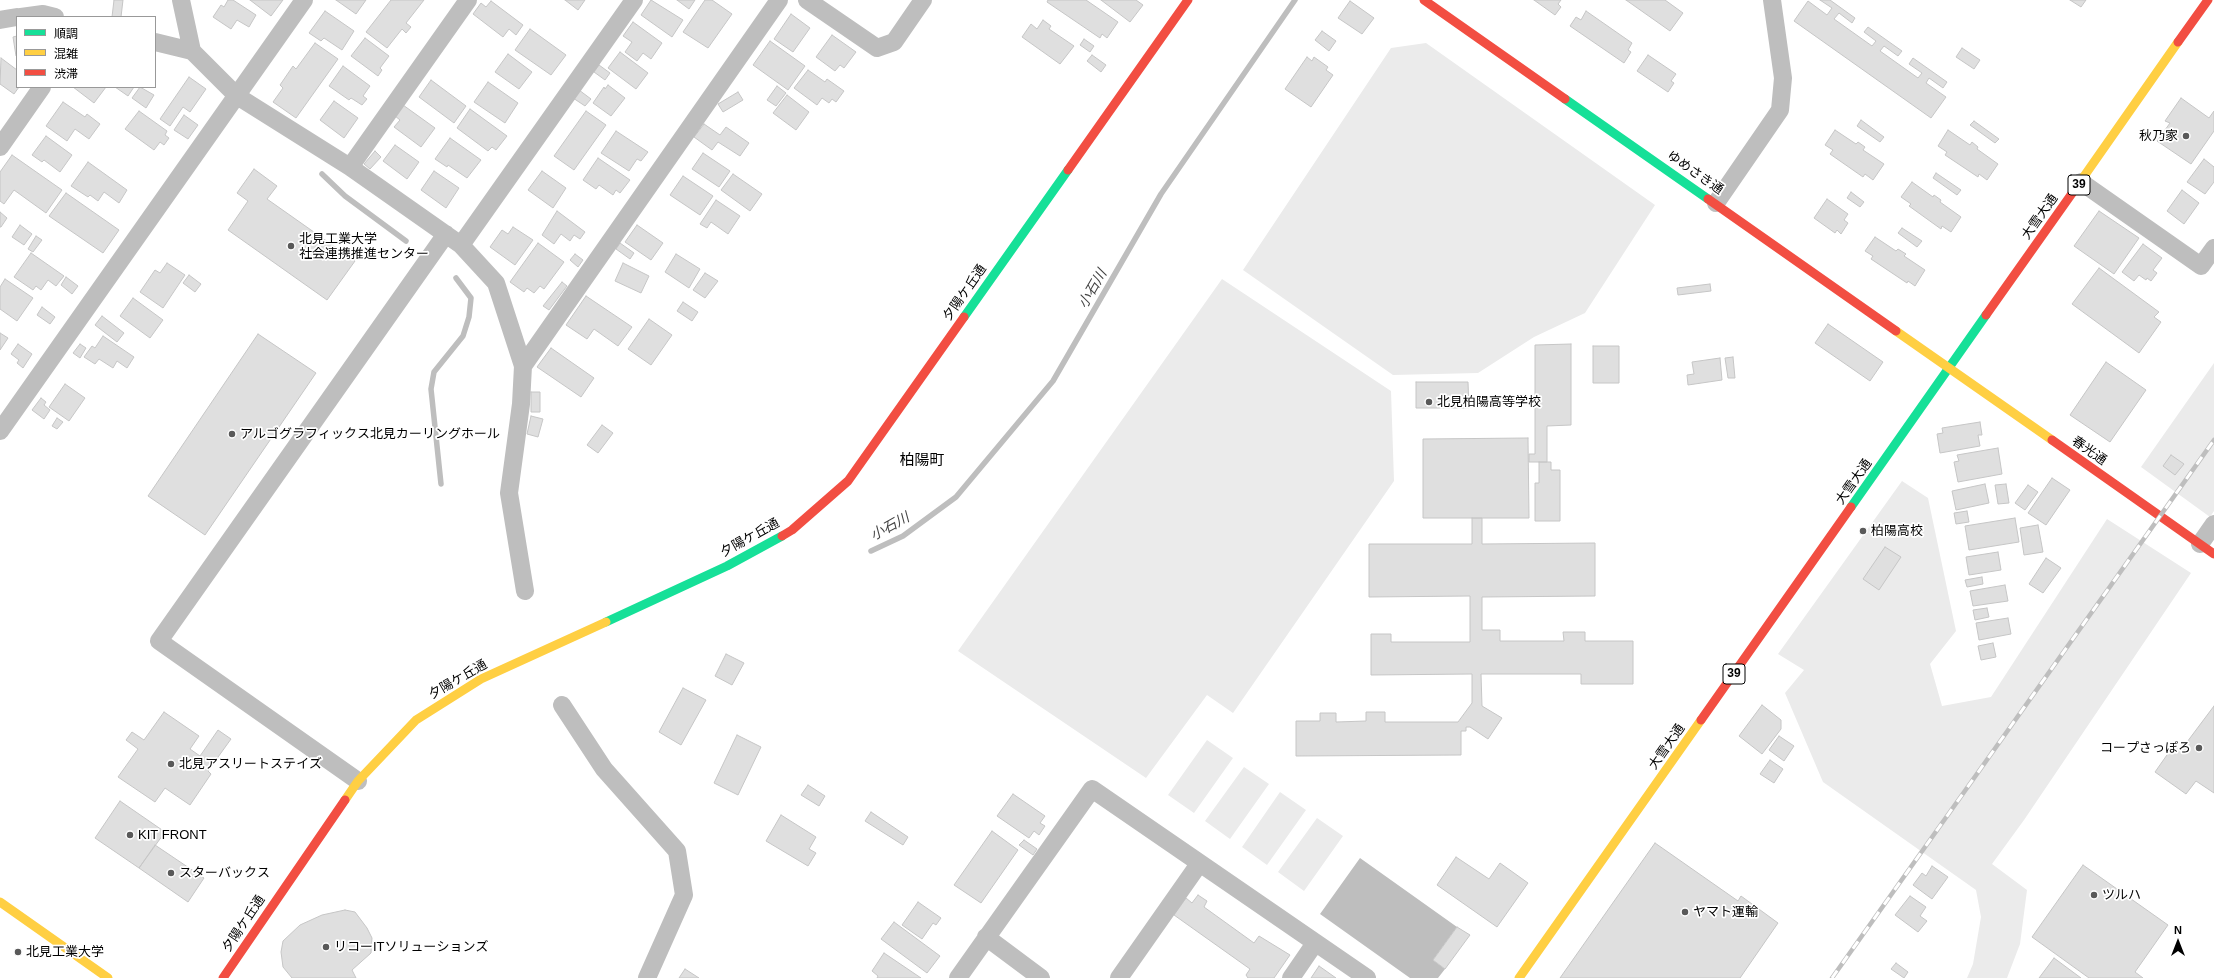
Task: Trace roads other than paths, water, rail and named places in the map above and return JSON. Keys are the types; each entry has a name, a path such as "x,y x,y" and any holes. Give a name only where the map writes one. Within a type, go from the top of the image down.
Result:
{"main road":[{"name":"夕陽ケ丘通","path":"223,978 358,781 416,720 481,680 746,555 792,530 848,481 1188,0"},
{"name":"大雪大通","path":"1519,978 1949,370 2208,0"},
{"name":"ゆめさき通","path":"1432,2 1949,370"},
{"name":"春光通","path":"1949,370 2207,549"},
{"path":"0,902 108,978"}],"street":[{"path":"181,0 192,50 238,96 350,167 446,234 461,245 496,283 523,366 521,404 509,493 525,591"},
{"path":"0,431 6,409 238,96 304,0"},
{"path":"350,167 468,0"},
{"path":"461,245 634,0"},
{"path":"523,366 779,0"},
{"path":"813,1 877,48 894,42 923,0"},
{"path":"1716,203 1780,110 1783,78 1772,0"},
{"path":"28,16 43,14 51,16"},
{"path":"0,20 16,18"},
{"path":"156,42 192,50"},
{"path":"0,147 41,88"},
{"path":"2081,182 2201,266 2214,248"},
{"path":"358,781 160,641 446,234"},
{"path":"2207,549 2214,524"},
{"path":"562,705 604,769 677,851 684,895 647,978"},
{"path":"958,978 1092,789 1366,978"},
{"path":"1119,978 1199,864"},
{"path":"986,937 1041,978"},
{"path":"1291,978 1315,943"}],"waterway":[{"name":"小石川","path":"871,551 903,536 956,497 1053,381 1161,194 1295,0"},
{"path":"322,174 345,196 406,241"},
{"path":"441,484 431,389 434,372 463,336 469,317 471,298 456,278"}],"railway":[{"path":"1832,978 2214,440"}],"place":[{"name":"秋乃家","path":"2186,136"},
{"name":"北見工業大学 社会連携推進センター","path":"291,246"},
{"name":"北見柏陽高等学校","path":"1429,402"},
{"name":"アルゴグラフィックス北見カーリングホール","path":"232,434"},
{"name":"柏陽高校","path":"1863,531"},
{"name":"コープさっぽろ","path":"2199,748"},
{"name":"北見アスリートステイズ","path":"171,764"},
{"name":"KIT FRONT","path":"130,835"},
{"name":"スターバックス","path":"171,873"},
{"name":"ツルハ","path":"2094,895"},
{"name":"ヤマト運輸","path":"1685,912"},
{"name":"リコーITソリューションズ","path":"326,947"},
{"name":"北見工業大学","path":"18,952"}],"district":[{"name":"柏陽町","path":"922,461"}]}
